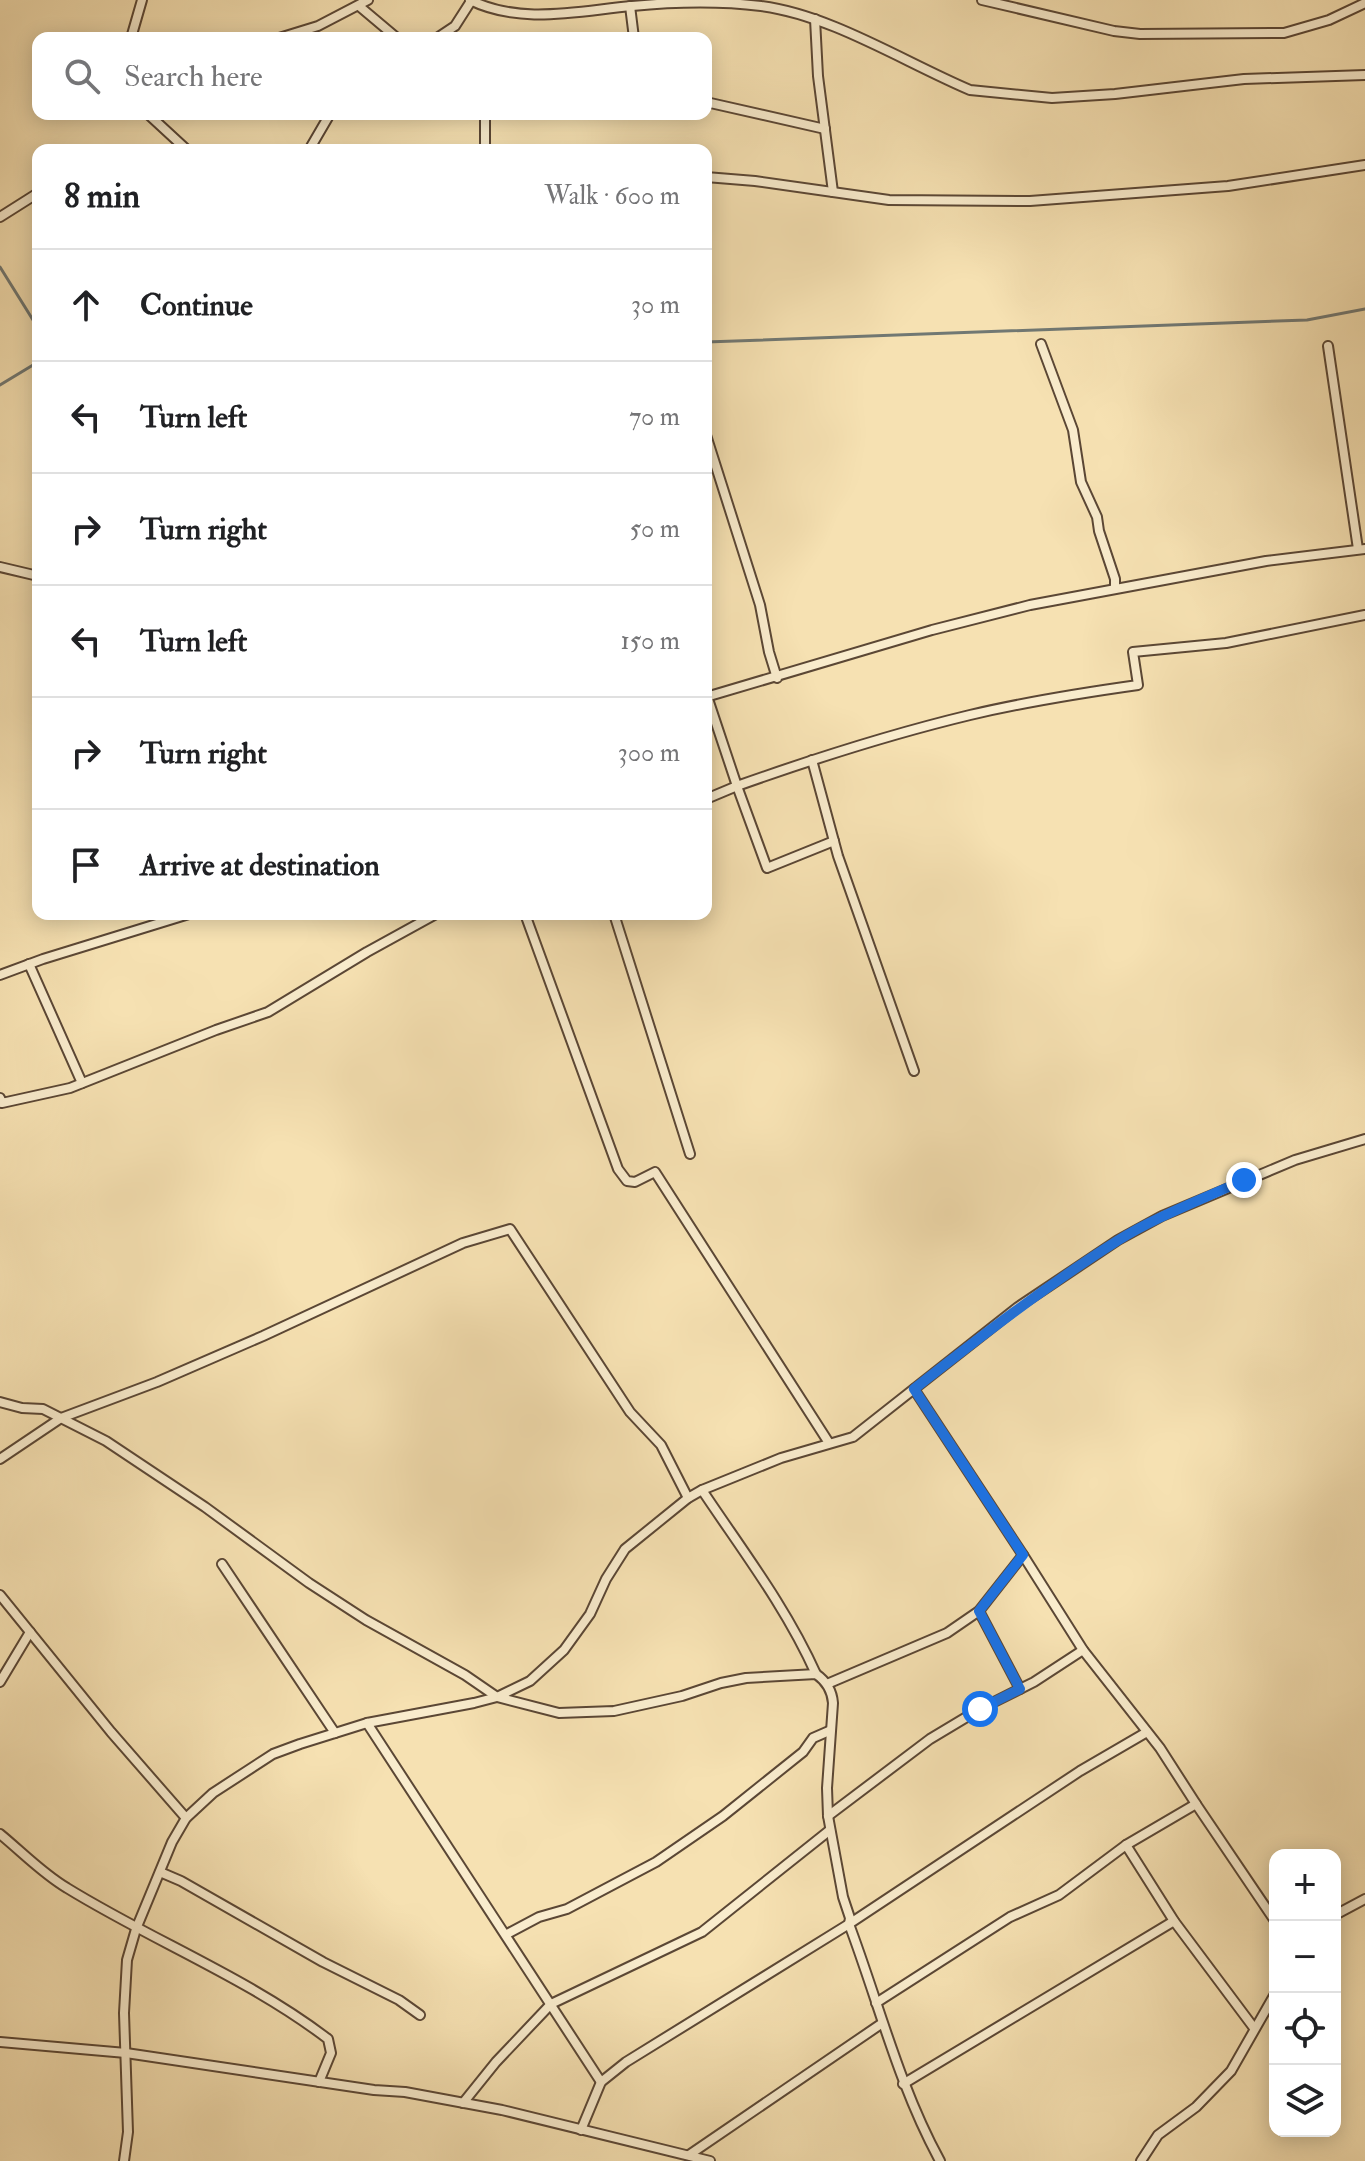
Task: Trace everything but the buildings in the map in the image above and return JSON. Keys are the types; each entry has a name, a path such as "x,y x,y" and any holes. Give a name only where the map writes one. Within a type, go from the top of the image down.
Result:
{"street":[{"path":"133,32 142,0"},
{"path":"305,32 368,0"},
{"path":"446,32 455,26 470,0 493,11 511,14 561,14 670,1 761,6 815,19 970,90 994,94 1052,98 1244,79 1365,75"},
{"path":"982,0 1114,31 1140,34 1284,33 1329,20 1364,4"},
{"path":"359,6 390,32"},
{"path":"630,6 633,32"},
{"path":"815,19 818,76 833,192"},
{"path":"712,103 825,129"},
{"path":"154,120 180,144"},
{"path":"312,144 326,120"},
{"path":"485,120 485,144"},
{"path":"712,178 889,200 1030,201 1228,186 1365,165"},
{"path":"0,217 32,197"},
{"path":"1041,344 1073,430 1081,482 1097,517 1115,588"},
{"path":"712,694 777,678 932,630 1030,605 1293,557 1362,549 1328,346"},
{"path":"712,454 760,605 777,678"},
{"path":"0,567 32,575"},
{"path":"712,796 812,760 970,715 1057,697 1138,685 1133,652 1226,643 1365,615"},
{"path":"712,713 767,868 834,841"},
{"path":"812,760 834,841 914,1071"},
{"path":"0,975 170,920"},
{"path":"0,1098 2,1103 26,1099 82,1083 268,1012 425,920"},
{"path":"527,920 618,1169 627,1181 635,1182 655,1172 829,1443"},
{"path":"616,920 690,1154"},
{"path":"29,964 82,1083"},
{"path":"124,2161 128,2132 124,1993 127,1960 136,1929 172,1842 186,1818 213,1793 273,1754 367,1723 497,1697 530,1681 564,1650 590,1614 606,1579 625,1549 688,1498 781,1458 853,1437 1018,1307 1118,1240 1162,1216 1323,1150 1365,1139"},
{"path":"0,1459 61,1418 157,1382 263,1336 463,1243 510,1229 630,1412 661,1445 688,1498"},
{"path":"914,1389 1083,1650 1181,1778 1269,1912"},
{"path":"0,1402 43,1409 106,1441 320,1591 465,1675 497,1697 559,1713 614,1711 682,1696 733,1680 816,1674"},
{"path":"702,1490 775,1596 798,1633 816,1674 832,1694 828,1816 849,1924 903,2084 940,2161"},
{"path":"827,1684 947,1633 979,1611 1023,1555"},
{"path":"222,1564 335,1733"},
{"path":"0,1595 111,1732 186,1818"},
{"path":"979,1611 1020,1689"},
{"path":"0,1682 30,1632"},
{"path":"828,1816 930,1739 1083,1650"},
{"path":"367,1723 601,2082"},
{"path":"507,1934 539,1917 567,1909 656,1862 733,1809 803,1752 813,1738 829,1731"},
{"path":"581,2130 601,2082 626,2062 849,1924 1080,1771 1147,1732"},
{"path":"876,2003 1010,1917 1059,1895 1126,1845 1196,1804"},
{"path":"463,2103 496,2062 551,2004 702,1932 830,1830"},
{"path":"0,1834 64,1886 136,1929 272,2000 328,2039 331,2053 319,2082"},
{"path":"1126,1845 1174,1921 1254,2028"},
{"path":"160,1872 323,1962 379,1989 420,2015"},
{"path":"1341,1912 1365,1899"},
{"path":"903,2084 1174,1921"},
{"path":"1141,2161 1158,2135 1196,2107 1231,2071 1269,2004"},
{"path":"689,2155 881,2024"},
{"path":"0,2042 126,2053 405,2092 710,2161"}],"waterway":[{"path":"0,267 32,318"},
{"path":"712,342 1307,320 1365,309"},
{"path":"0,385 32,366"}],"route":[{"path":"980,1709 1020,1689 979,1611 1023,1555 914,1389 1018,1307 1118,1240 1162,1216 1244,1180"}]}
